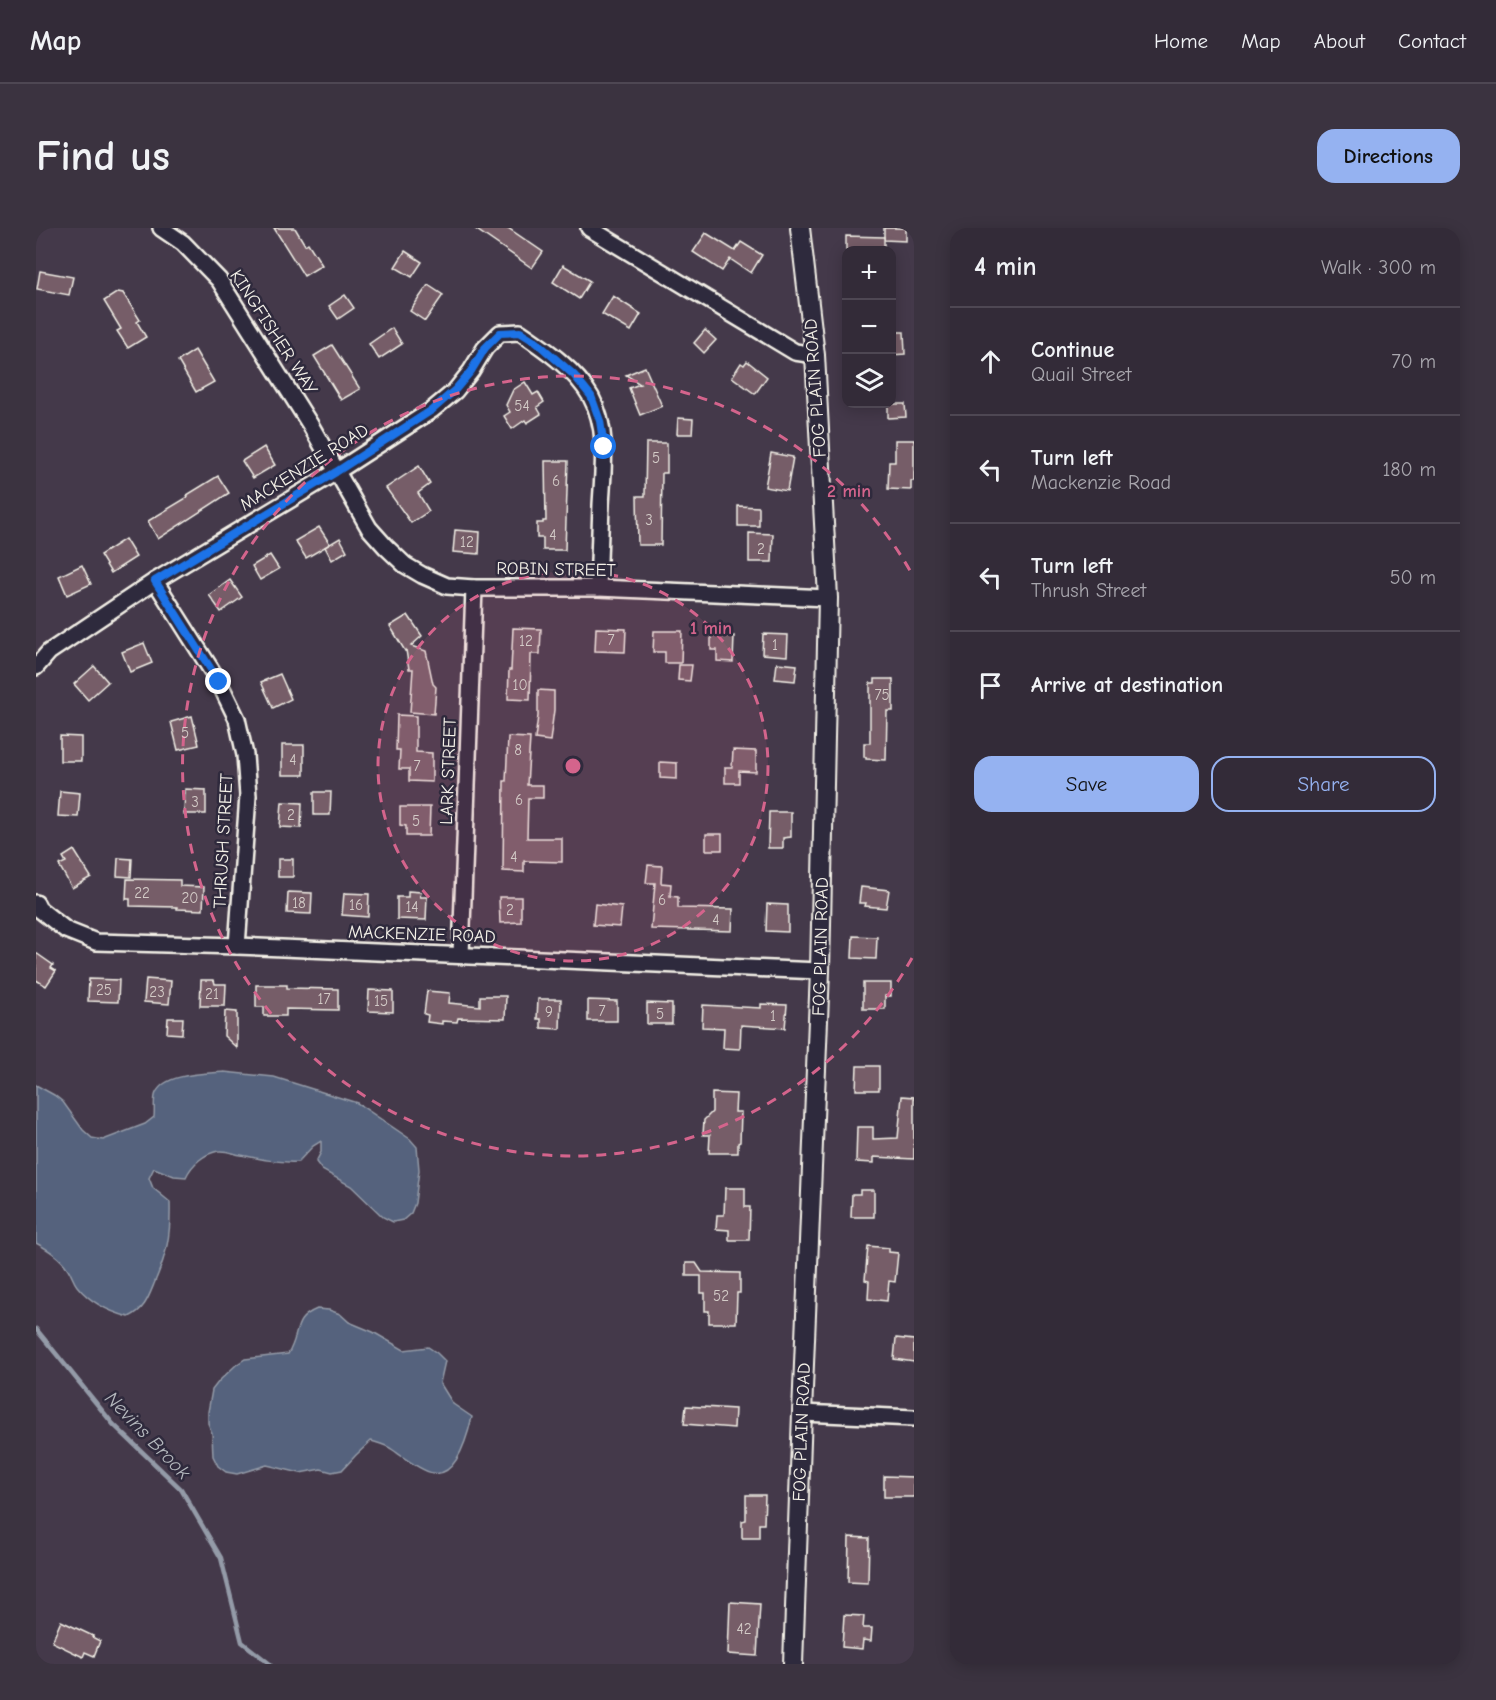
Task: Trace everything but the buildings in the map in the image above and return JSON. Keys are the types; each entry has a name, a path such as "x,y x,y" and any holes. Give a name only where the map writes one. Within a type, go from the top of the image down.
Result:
{"street":[{"name":"KINGFISHER WAY","path":"161,228 183,243 219,280 311,426 336,472"},
{"path":"589,228 795,352 815,355"},
{"name":"FOG PLAIN ROAD","path":"793,1664 820,971 828,598 815,355 800,228"},
{"name":"MACKENZIE ROAD","path":"36,667 49,652 155,581 336,472 432,410 455,390 471,371 485,348 500,333 520,332 536,342 574,375 591,396 600,421 604,447 598,588"},
{"name":"ROBIN STREET","path":"336,472 369,528 386,547 405,565 447,586 598,588 828,598"},
{"name":"THRUSH STREET","path":"155,581 219,682 237,720 245,756 248,796 237,946"},
{"name":"LARK STREET","path":"461,955 474,588"},
{"name":"MACKENZIE ROAD","path":"36,903 39,909 66,930 96,942 820,971"},
{"path":"802,1413 914,1418"}],"water":[{"path":"224,1072 274,1077 357,1103 410,1139 417,1147 419,1170 415,1203 411,1213 403,1220 393,1222 383,1217 351,1186 322,1170 316,1162 321,1152 321,1141 298,1162 284,1162 218,1151 199,1160 186,1177 174,1176 154,1168 149,1178 153,1188 170,1202 170,1225 162,1263 147,1299 138,1311 129,1317 94,1302 82,1292 61,1261 36,1243 36,1085 63,1102 83,1130 92,1138 103,1140 145,1124 154,1117 155,1095 161,1086 168,1082 197,1074"},
{"path":"317,1309 340,1314 349,1322 373,1332 404,1350 428,1347 445,1361 440,1383 453,1404 472,1417 460,1453 449,1469 441,1473 428,1472 388,1447 371,1441 342,1470 332,1472 321,1469 300,1473 267,1465 237,1474 226,1472 218,1466 213,1456 212,1433 208,1423 212,1390 245,1359 288,1354 303,1318"}],"waterway":[{"name":"Nevins Brook","path":"36,1329 113,1424 181,1489 221,1558 242,1642 270,1664"}],"route":[{"path":"219,682 155,581 336,472 432,410 455,390 471,371 485,348 500,333 520,332 536,342 574,375 591,396 600,421 604,447"}]}
